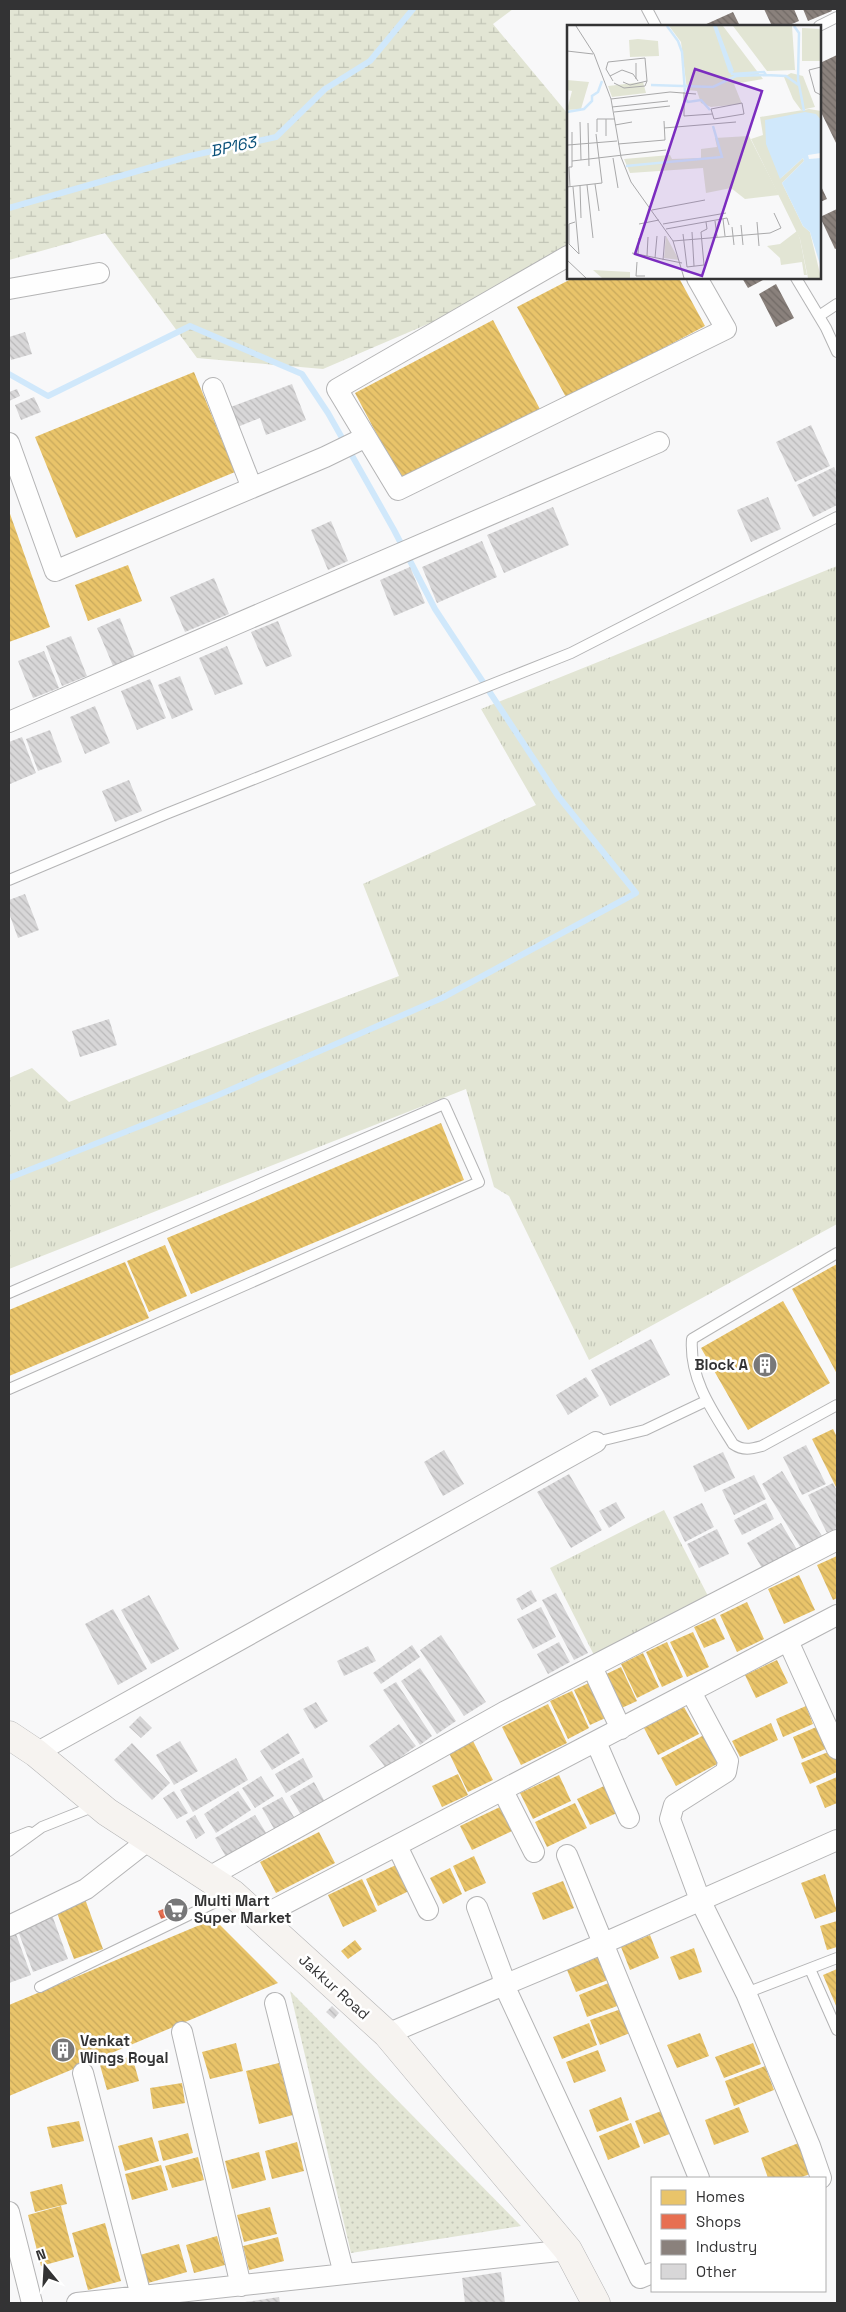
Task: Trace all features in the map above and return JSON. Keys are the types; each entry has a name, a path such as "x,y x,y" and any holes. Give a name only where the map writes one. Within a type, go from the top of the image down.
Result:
{"street":[{"path":"567,257 337,389 362,439 398,490 726,329 698,279"},
{"path":"9,289 99,273"},
{"path":"213,388 252,488"},
{"path":"9,443 55,571 334,453 362,439"},
{"path":"9,722 659,442"},
{"path":"36,1753 596,1442"},
{"path":"209,1876 504,1712 837,1540"},
{"path":"258,1918 837,1615"},
{"path":"788,1641 837,1749"},
{"path":"592,1667 621,1729"},
{"path":"691,1692 728,1761 726,1772 674,1805 670,1819 700,1900 746,1994 810,2146 821,2177"},
{"name":"Jakkur Road","path":"9,1735 36,1753 98,1804 209,1876 233,1894 387,2034 568,2250 596,2303"},
{"path":"596,1742 629,1818"},
{"path":"503,1790 534,1852"},
{"path":"9,1926 86,1889 150,1839"},
{"path":"387,2034 602,1944 837,1840"},
{"path":"397,1846 428,1910"},
{"path":"567,1854 602,1944 699,2177"},
{"path":"477,1907 502,1974 504,1985 640,2278 651,2273"},
{"path":"275,2004 344,2274"},
{"path":"182,2032 242,2286"},
{"path":"83,2073 141,2296"},
{"path":"9,2212 32,2303"},
{"path":"77,2303 568,2250"}],"lane":[{"path":"647,9 655,25"},
{"path":"821,25 837,17"},
{"path":"797,279 819,316 837,352"},
{"path":"819,316 837,304"},
{"path":"9,880 166,814 570,653 837,517"},
{"path":"9,1293 444,1104 479,1182 9,1389"},
{"path":"837,1253 692,1339 691,1350 699,1385 706,1400 733,1444 739,1448 750,1450 762,1446 837,1405"},
{"path":"596,1442 645,1430 706,1400"},
{"path":"9,1840 98,1804"},
{"path":"9,1851 42,1827"},
{"path":"40,1987 233,1894"},
{"path":"746,1994 837,1958"},
{"path":"810,1969 837,2030"}],"green space":[{"path":"9,9 513,9 493,24 567,113 567,264 323,369 197,358 105,233 9,260"},
{"path":"837,566 837,1224 589,1360 509,1196 494,1187 466,1089 9,1269 9,1078 32,1068 69,1102 399,976 363,884 536,805 481,709"},
{"path":"664,1510 708,1596 594,1655 550,1568"},
{"path":"290,1991 521,2226 351,2253"}],"building: Homes":[{"path":"571,279 680,279 705,326 567,399 517,307"},
{"path":"493,320 542,413 404,486 355,393"},
{"path":"194,372 235,472 76,538 35,437"},
{"path":"9,511 50,627 9,642"},
{"path":"128,565 142,601 88,621 75,585"},
{"path":"441,1123 464,1180 191,1294 167,1238"},
{"path":"165,1245 187,1296 149,1312 127,1261"},
{"path":"125,1262 149,1318 9,1376 9,1310"},
{"path":"837,1264 837,1374 792,1289"},
{"name":"Block A","path":"783,1301 830,1383 748,1430 701,1348"},
{"path":"833,1429 837,1437 837,1489 812,1439"},
{"path":"837,1556 837,1598 833,1600 817,1565"},
{"path":"799,1575 815,1610 784,1624 768,1589"},
{"path":"747,1602 764,1639 737,1652 720,1615"},
{"path":"715,1618 725,1639 704,1648 694,1627"},
{"path":"693,1632 709,1667 687,1677 670,1642"},
{"path":"667,1642 683,1677 662,1687 646,1652"},
{"path":"643,1653 659,1687 637,1698 621,1664"},
{"path":"777,1660 788,1683 756,1698 745,1675"},
{"path":"621,1667 637,1701 615,1711 600,1677"},
{"path":"595,1680 612,1715 590,1725 574,1690"},
{"path":"572,1691 589,1728 568,1739 550,1701"},
{"path":"548,1704 567,1743 521,1765 502,1727"},
{"path":"806,1706 813,1724 783,1737 776,1719"},
{"path":"684,1707 699,1734 658,1755 644,1728"},
{"path":"771,1723 778,1740 740,1757 732,1741"},
{"path":"821,1725 830,1747 802,1759 793,1737"},
{"path":"704,1735 719,1763 676,1786 661,1758"},
{"path":"473,1741 493,1780 468,1792 449,1753"},
{"path":"833,1750 837,1760 837,1772 810,1784 801,1763"},
{"path":"458,1774 468,1795 442,1807 432,1786"},
{"path":"559,1775 571,1801 533,1819 520,1793"},
{"path":"837,1777 837,1803 825,1808 816,1786"},
{"path":"604,1786 617,1813 590,1825 577,1799"},
{"path":"575,1803 587,1828 547,1847 535,1822"},
{"path":"500,1807 512,1831 472,1850 460,1826"},
{"path":"319,1832 335,1863 276,1893 260,1862"},
{"path":"474,1856 486,1883 465,1892 453,1866"},
{"path":"396,1865 409,1891 378,1906 366,1879"},
{"path":"450,1868 462,1894 443,1904 430,1878"},
{"path":"825,1874 837,1911 815,1919 801,1883"},
{"path":"362,1879 377,1911 343,1927 328,1895"},
{"path":"563,1881 574,1908 543,1920 532,1893"},
{"path":"85,1899 103,1949 74,1959 56,1910"},
{"name":"Venkat Wings Royal","path":"214,1919 278,1983 9,2096 9,2005"},
{"path":"837,1921 837,1947 827,1950 820,1926"},
{"path":"650,1935 659,1958 630,1970 621,1947"},
{"path":"355,1940 362,1949 348,1959 341,1951"},
{"path":"694,1948 702,1972 679,1980 670,1957"},
{"path":"599,1957 608,1980 576,1992 567,1970"},
{"path":"837,1969 837,2008 823,1975"},
{"path":"611,1982 620,2005 587,2017 579,1995"},
{"path":"621,2009 630,2033 600,2045 590,2020"},
{"path":"589,2023 597,2045 562,2059 553,2037"},
{"path":"700,2033 709,2056 677,2068 667,2045"},
{"path":"236,2043 243,2071 210,2079 202,2052"},
{"path":"753,2043 761,2064 724,2078 715,2057"},
{"path":"598,2050 606,2071 574,2083 566,2062"},
{"path":"132,2056 139,2081 107,2090 100,2065"},
{"path":"279,2063 293,2115 259,2124 246,2071"},
{"path":"765,2066 774,2090 734,2106 725,2081"},
{"path":"182,2083 185,2103 153,2109 150,2088"},
{"path":"621,2097 629,2120 597,2132 589,2110"},
{"path":"739,2107 749,2132 714,2145 705,2120"},
{"path":"664,2110 672,2133 644,2144 635,2121"},
{"path":"79,2121 84,2141 52,2148 47,2127"},
{"path":"631,2123 640,2147 608,2160 599,2136"},
{"path":"188,2133 193,2153 163,2161 158,2141"},
{"path":"152,2137 159,2161 125,2171 118,2146"},
{"path":"297,2142 304,2171 272,2179 265,2151"},
{"path":"801,2142 813,2173 802,2177 768,2177 761,2158"},
{"path":"259,2152 266,2180 232,2189 225,2161"},
{"path":"198,2157 204,2180 172,2188 165,2166"},
{"path":"161,2165 168,2190 132,2200 125,2174"},
{"path":"62,2184 67,2204 35,2212 30,2192"},
{"path":"61,2206 74,2257 41,2266 28,2215"},
{"path":"270,2207 277,2234 244,2242 237,2215"},
{"path":"105,2223 121,2281 88,2290 72,2233"},
{"path":"217,2236 225,2265 194,2273 186,2245"},
{"path":"278,2237 284,2261 249,2270 243,2246"},
{"path":"179,2244 187,2272 148,2283 140,2255"}],"building: Shops":[{"path":"185,1901 188,1909 161,1919 158,1911"}],"building: Industry":[{"path":"764,9 794,9 799,21 789,25 772,25"},
{"path":"803,9 831,9 832,11 808,21"},
{"path":"733,12 740,25 704,25"},
{"path":"837,55 837,145 821,112 821,63"},
{"path":"821,186 827,199 821,202"},
{"path":"837,209 837,248 835,249 821,219 821,217"},
{"path":"743,279 765,279 748,288"},
{"path":"776,284 794,318 776,327 759,294"}],"building: Other":[{"path":"25,332 32,354 11,360 9,337"},
{"path":"292,384 306,420 266,435 260,418 235,428 228,408"},
{"path":"17,389 20,396 9,401 9,392"},
{"path":"34,397 41,412 21,420 15,405"},
{"path":"811,425 830,466 795,482 776,442"},
{"path":"834,467 837,474 837,505 813,517 797,485"},
{"path":"768,497 781,529 751,542 737,510"},
{"path":"553,507 569,545 504,573 487,535"},
{"path":"331,521 348,561 328,570 311,530"},
{"path":"482,541 497,577 437,603 422,567"},
{"path":"410,567 425,603 394,616 380,580"},
{"path":"214,578 229,614 185,632 170,597"},
{"path":"120,618 135,657 113,666 97,628"},
{"path":"278,621 292,656 266,667 251,632"},
{"path":"71,636 87,676 62,686 46,646"},
{"path":"227,646 243,684 215,695 199,658"},
{"path":"44,651 59,688 33,698 18,661"},
{"path":"180,676 193,710 172,719 158,685"},
{"path":"150,679 166,718 137,730 121,691"},
{"path":"95,706 110,743 85,754 70,717"},
{"path":"50,730 62,762 38,771 26,739"},
{"path":"22,737 36,773 10,784 9,742"},
{"path":"129,780 142,811 115,822 102,791"},
{"path":"25,894 39,930 18,938 9,913 9,900"},
{"path":"109,1019 117,1045 80,1057 72,1031"},
{"path":"651,1339 670,1375 610,1406 591,1370"},
{"path":"586,1377 599,1396 568,1415 556,1395"},
{"path":"806,1445 826,1484 802,1495 783,1457"},
{"path":"444,1450 464,1484 443,1496 424,1462"},
{"path":"723,1452 735,1478 705,1492 693,1466"},
{"path":"782,1471 822,1536 801,1548 762,1484"},
{"path":"569,1474 602,1530 571,1548 537,1492"},
{"path":"754,1475 766,1499 734,1515 722,1490"},
{"path":"833,1483 837,1491 837,1528 827,1533 808,1495"},
{"path":"616,1502 625,1518 609,1528 599,1511"},
{"path":"702,1503 714,1527 685,1542 673,1517"},
{"path":"766,1503 774,1519 742,1535 734,1520"},
{"path":"781,1523 799,1553 765,1573 747,1543"},
{"path":"717,1529 729,1554 699,1568 687,1544"},
{"path":"531,1590 537,1601 522,1610 516,1599"},
{"path":"556,1593 588,1653 574,1660 542,1600"},
{"path":"149,1595 179,1649 151,1664 121,1610"},
{"path":"541,1607 556,1637 533,1649 517,1619"},
{"path":"113,1609 147,1669 118,1685 85,1624"},
{"path":"441,1635 486,1702 464,1716 420,1650"},
{"path":"559,1642 570,1662 548,1674 537,1654"},
{"path":"412,1645 420,1657 381,1684 373,1673"},
{"path":"368,1646 376,1661 344,1676 337,1661"},
{"path":"420,1668 456,1721 437,1734 401,1681"},
{"path":"396,1682 432,1736 420,1745 383,1690"},
{"path":"316,1702 328,1721 315,1729 303,1709"},
{"path":"140,1716 152,1728 141,1738 129,1727"},
{"path":"399,1724 416,1746 386,1768 369,1746"},
{"path":"288,1733 300,1753 272,1770 260,1751"},
{"path":"180,1741 198,1771 174,1785 156,1755"},
{"path":"132,1743 170,1783 152,1800 114,1760"},
{"path":"236,1758 248,1780 193,1812 180,1790"},
{"path":"303,1758 313,1777 286,1793 275,1774"},
{"path":"261,1776 274,1796 255,1808 242,1788"},
{"path":"314,1782 325,1802 301,1815 290,1796"},
{"path":"174,1791 188,1813 177,1819 163,1798"},
{"path":"238,1791 251,1810 216,1833 204,1814"},
{"path":"282,1797 297,1822 277,1834 262,1808"},
{"path":"195,1815 205,1833 196,1839 186,1821"},
{"path":"255,1815 268,1836 228,1860 215,1838"},
{"path":"52,1915 68,1959 33,1972 17,1928"},
{"path":"16,1934 31,1975 9,1983 9,1936"},
{"path":"332,2006 339,2013 334,2019 326,2012"},
{"path":"501,2272 505,2303 465,2303 462,2278"},
{"path":"279,2297 280,2303 245,2303 245,2302"}],"waterway":[{"name":"BP163","path":"9,208 190,156 276,137 325,89 370,61 413,9"},
{"path":"9,374 48,396 190,326 302,374 328,413 394,530 435,609 558,796 636,893 442,998 216,1096 9,1178"}],"place":[{"name":"Block A","path":"765,1365"},
{"name":"Multi Mart Super Market","path":"176,1910"},
{"name":"Venkat Wings Royal","path":"63,2050"}]}
